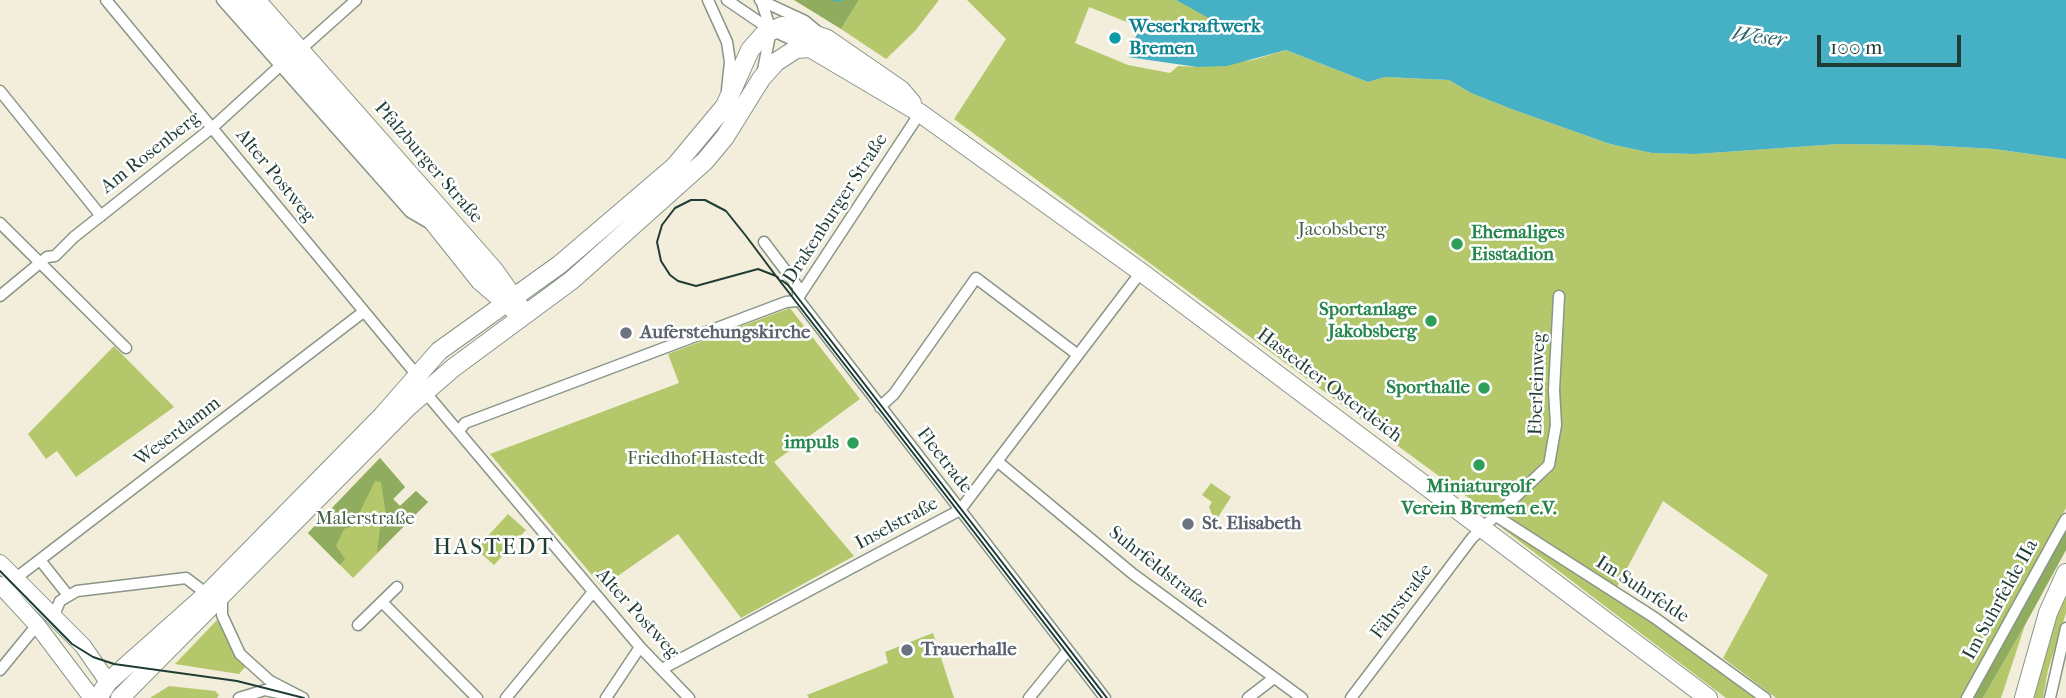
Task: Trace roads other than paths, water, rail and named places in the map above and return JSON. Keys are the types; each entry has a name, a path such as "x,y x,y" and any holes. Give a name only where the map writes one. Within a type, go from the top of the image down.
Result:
{"main road":[{"name":"Pfalzburger Straße","path":"238,0 418,203 480,281 511,301"},
{"name":"Pfalzburger Straße","path":"256,0 524,317"},
{"path":"0,563 83,646 119,698 382,416 416,374 455,337 511,301 559,265 675,166 725,106 756,42 771,30 782,26 794,27 827,39"},
{"name":"Hastedter Osterdeich","path":"827,39 901,90 920,113"},
{"path":"98,698 108,682 215,596 425,392 572,280 705,161 740,116 762,73 796,49 810,48"},
{"name":"Hastedter Osterdeich","path":"810,48 920,113 1141,272 1707,698"},
{"path":"480,281 484,292 481,319"},
{"path":"2024,698 2044,623 2066,573"},
{"path":"0,586 37,625 92,698"}],"street":[{"name":"Alter Postweg","path":"106,0 213,127 362,313 416,374"},
{"name":"Pfalzburger Straße","path":"222,0 410,212 433,225"},
{"path":"300,50 356,0"},
{"path":"708,0 720,22 730,62 725,106"},
{"name":"Hastedter Osterdeich","path":"727,0 771,30 810,48"},
{"path":"760,0 771,30 762,73"},
{"name":"Hastedter Osterdeich","path":"760,0 806,21 827,39"},
{"path":"730,62 738,55 748,56 762,73"},
{"name":"Am Rosenberg","path":"0,296 41,263 55,256 213,127 281,65"},
{"path":"0,91 101,216"},
{"name":"Drakenburger Straße","path":"459,431 468,421 798,299 920,113"},
{"path":"0,223 126,348"},
{"name":"Fleetrade","path":"764,242 799,287 798,299 1105,698"},
{"name":"Inselstraße","path":"662,669 960,510 1141,272"},
{"path":"880,407 894,394 976,278 1077,355"},
{"name":"Eberleinweg","path":"1482,528 1549,465 1556,425 1554,390 1559,296"},
{"name":"Weserdamm","path":"16,578 362,313"},
{"name":"Alter Postweg","path":"425,392 640,648 689,698"},
{"name":"Suhrfeldstraße","path":"997,461 1133,573 1302,698"},
{"name":"Im Suhrfelde","path":"1496,516 1655,618 1765,698"},
{"name":"Im Suhrfelde IIa","path":"1967,698 2066,519"},
{"name":"Fährstraße","path":"1351,698 1482,528"},
{"path":"40,560 67,594"},
{"path":"67,594 187,578 215,596 240,654 270,681 300,698"},
{"path":"358,625 397,587"},
{"path":"506,698 593,592"},
{"path":"54,615 67,594"},
{"path":"382,602 477,698"},
{"path":"0,670 37,625"},
{"path":"2050,698 2066,628"},
{"path":"606,698 640,648"},
{"path":"1029,698 1068,650"},
{"path":"1248,698 1274,678"},
{"path":"240,697 265,690 300,698"}],"water":[{"name":"Weser","path":"1176,0 2066,0 2066,159 1994,149 1923,145 1839,144 1696,154 1652,153 1610,144 1514,110 1471,93 1449,80 1385,77 1368,82 1286,50 1227,66 1197,67 1128,57 1138,31 1151,35 1169,35 1214,21"}],"waterway":[{"path":"834,0 841,0"}],"tram line":[{"path":"1102,698 776,276 746,236 726,211 705,200 691,200 675,208 662,225 657,242 661,261 670,275 678,281 696,286 758,269 776,276 788,285 1107,698"},
{"path":"0,571 72,644 93,657 114,664 237,681 304,698"}],"place":[{"name":"Weserkraftwerk Bremen","path":"1115,38"},
{"name":"Ehemaliges Eisstadion","path":"1457,244"},
{"name":"Sportanlage Jakobsberg","path":"1431,321"},
{"name":"Auferstehungskirche","path":"626,333"},
{"name":"Sporthalle","path":"1484,388"},
{"name":"impuls","path":"853,443"},
{"name":"Miniaturgolf Verein Bremen e.V.","path":"1479,465"},
{"name":"St. Elisabeth","path":"1188,524"},
{"name":"Trauerhalle","path":"907,650"}],"district":[{"name":"HASTEDT","path":"494,548"}],"park label":[{"name":"Jacobsberg","path":"1342,230"},
{"name":"Friedhof Hastedt","path":"696,459"},
{"name":"Malerstraße","path":"365,519"}]}
